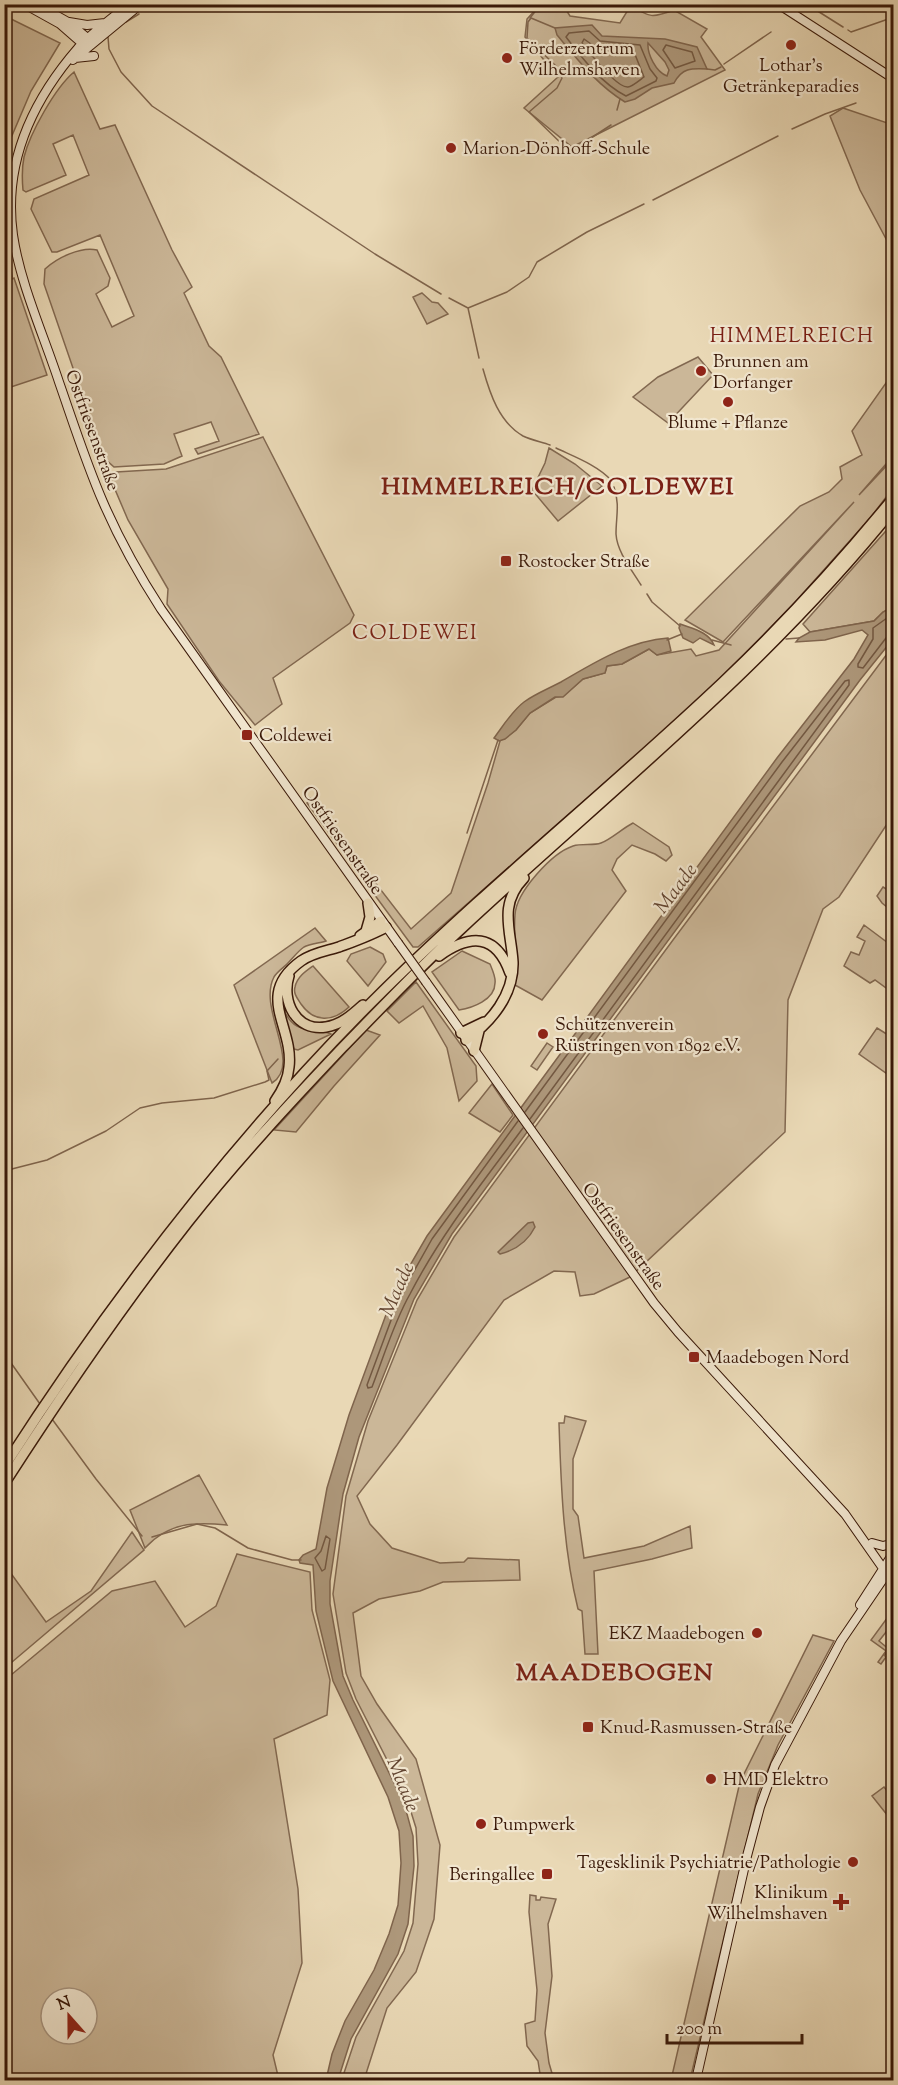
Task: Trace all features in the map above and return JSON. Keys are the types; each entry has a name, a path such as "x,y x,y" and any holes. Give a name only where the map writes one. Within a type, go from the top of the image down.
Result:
{"highway":[{"path":"4,1467 36,1426 131,1283 187,1210 258,1125 382,992 474,905 723,682 804,601 894,496"},
{"path":"54,1399 188,1222 285,1109 400,987 459,930 729,687 809,605 894,508"},
{"path":"464,1036 496,1012 506,997 513,965 507,925 508,908 519,883 535,868 538,859"},
{"path":"366,931 370,917 368,903"},
{"path":"258,1125 263,1114 280,1093 288,1076 289,1052 279,1016 277,999 281,982 286,974 308,957 376,933 384,924"},
{"path":"356,940 366,931 384,924"},
{"path":"400,987 411,982 452,947 472,940 486,942 498,950 511,976"},
{"path":"291,970 287,982 287,1003 296,1017 310,1026 326,1028 336,1024 382,992"},
{"path":"474,1051 479,1031 486,1021"},
{"path":"464,1036 479,1031"},
{"path":"4,1484 36,1426"}],"main road":[{"path":"24,4 60,24 87,43"},
{"path":"36,4 68,22 87,43"},
{"path":"61,70 75,58 106,23 130,4"},
{"path":"87,43 141,4"},
{"path":"778,4 894,79"},
{"path":"68,22 87,25 106,23"},
{"name":"Ostfriesenstraße","path":"87,43 61,70 36,106 20,144 12,183 13,235 24,279 89,467 122,543 149,590 621,1259 670,1323 845,1514 889,1568"},
{"path":"75,58 94,56"},
{"path":"845,1514 872,1543 889,1568 894,1584 886,1585 875,1591"},
{"path":"872,1543 884,1546 894,1543"},
{"path":"844,1635 889,1568 894,1552"},
{"path":"696,2080 760,1807 775,1765 844,1635 889,1568"}],"shaded area":[{"path":"536,5 563,5 570,16 620,23 631,5 651,15 674,10 707,29 701,37 725,70 572,147 524,108 558,77 525,37 527,19 537,8"},
{"path":"5,16 60,43 31,91 8,145 5,147"},
{"path":"74,72 100,129 115,125 172,250 192,287 184,293 209,346 221,357 259,434 198,454 195,449 219,441 211,422 174,434 182,456 164,464 114,467 104,458 44,284 45,269 70,254 84,250 97,250 110,278 108,286 96,294 112,327 134,316 100,235 52,252 31,209 34,199 89,175 73,135 53,144 66,175 26,192 23,190 24,157 27,147 51,100"},
{"path":"843,108 890,124 893,121 893,252 860,190 830,116"},
{"path":"4,217 12,277 5,279 4,279"},
{"path":"14,278 47,375 5,389 5,282"},
{"path":"422,293 432,302 438,303 448,314 427,324 413,297"},
{"path":"698,357 713,375 668,423 633,397 658,377"},
{"path":"893,373 893,456 859,495 893,459 893,488 871,517 797,600 714,687 418,947 413,947 307,803 310,798 411,929 451,893 500,741 516,730 530,713 556,697 563,696 583,679 605,673 607,666 622,664 649,649 657,655 691,649 696,656 719,650 854,502 723,642 685,620 800,506 829,492 842,479 840,467 862,455 852,431"},
{"path":"263,437 354,615 350,623 273,678 282,704 255,725 219,681 167,604 168,589 128,520 111,480 116,472 166,469"},
{"path":"549,448 575,464 602,486 558,521 532,490 545,463"},
{"path":"893,523 893,607 883,612 874,621 810,632 803,624"},
{"path":"893,646 893,815 839,897 823,909 788,1000 785,1132 630,1277 594,1294 580,1296 575,1272 554,1271 504,1300 357,1496 370,1524 392,1548 440,1563 464,1562 468,1558 519,1560 520,1580 443,1582 420,1591 379,1599 353,1613 361,1676 377,1704 416,1759 440,1845 434,1919 416,1972 387,2008 364,2080 343,2080 356,2037 404,1951 413,1923 418,1864 416,1828 407,1799 356,1699 346,1673 333,1594 346,1496 368,1421 417,1300 454,1237"},
{"path":"633,823 669,847 672,855 666,861 632,845 617,859 612,870 626,891 542,1000 515,985 515,915 522,896 536,874 565,850 576,845 601,843"},
{"path":"883,887 891,892 893,890 893,912 877,896"},
{"path":"864,925 888,943 893,952 893,993 875,980 870,983 844,966 851,952 859,955 865,941 857,937"},
{"path":"315,928 326,941 304,947 275,975 270,990 283,1063 280,1074 272,1083 234,985"},
{"path":"370,947 383,954 386,962 368,986 347,961 351,954"},
{"path":"462,951 490,964 495,981 494,989 487,998 476,1005 459,1010 432,972"},
{"path":"313,966 349,1007 337,1016 324,1018 312,1015 296,996 296,983"},
{"path":"416,982 476,1066 477,1081 459,1101 447,1048 423,1006 399,1023 387,1011"},
{"path":"284,1010 293,1024 331,1034 298,1050 294,1049 281,1011"},
{"path":"877,1028 893,1038 893,1078 859,1054"},
{"path":"366,1030 380,1035 296,1132 274,1130"},
{"path":"547,1043 553,1047 537,1070 531,1066"},
{"path":"492,1084 513,1115 500,1132 469,1113"},
{"path":"565,1416 586,1421 573,1459 573,1509 578,1516 584,1558 644,1546 690,1526 692,1548 594,1571 598,1654 585,1654 582,1611 578,1609 569,1563 562,1493 559,1423 564,1423"},
{"path":"199,1475 227,1525 183,1526 163,1533 145,1548 130,1510"},
{"path":"132,1532 144,1550 5,1668 5,1565 46,1622 91,1591"},
{"path":"237,1554 310,1572 312,1610 330,1680 327,1715 274,1739 298,1889 302,1963 273,2055 279,2080 5,2080 5,1680 112,1591 155,1581 185,1627 216,1606"},
{"path":"893,1610 893,1629 890,1627 879,1641 891,1651 884,1655 886,1657 881,1664 878,1662 886,1651 871,1640"},
{"path":"813,1635 834,1641 778,1745 758,1794 690,2080 671,2080 740,1782"},
{"path":"884,1787 893,1798 893,1816 892,1814 888,1816 872,1796"},
{"path":"530,1895 536,1896 536,1900 540,1900 541,1897 556,1899 548,1924 552,1976 545,2033 554,2080 541,2080 538,2061 527,2046 525,2024 535,2021 537,1990 529,1912"}],"water":[{"path":"592,25 602,36 665,39 697,47 707,69 688,70 680,74 674,83 652,88 635,99 625,102 588,72 557,35 555,28","holes":["648,43 669,70 667,76 659,71 653,62"]},
{"path":"893,607 893,639 860,680 452,1234 414,1299 359,1437 343,1494 330,1581 330,1604 343,1676 404,1803 413,1836 414,1866 408,1924 398,1954 351,2039 338,2080 326,2080 332,2054 345,2021 374,1970 389,1934 398,1905 401,1863 399,1831 388,1797 333,1681 316,1611 313,1565 300,1563 299,1560 303,1555 316,1549 327,1488 349,1415 394,1293 427,1236 777,758 854,659 868,635 862,630 825,640 796,642 810,632 874,621 883,612"},
{"path":"680,624 704,634 714,645 700,638 693,643 683,638 679,628"},
{"path":"668,638 671,651 657,655 649,649 622,664 607,666 605,673 583,679 563,697 555,697 530,713 505,739 499,741 494,738 516,710 533,696 625,648"},
{"path":"533,1222 535,1227 521,1244 506,1252 500,1254 498,1252 528,1223"}],"waterway":[{"path":"530,18 541,4"},
{"path":"816,10 843,27"},
{"path":"126,22 139,14"},
{"path":"848,30 851,32 894,17"},
{"path":"555,28 531,18 528,22 527,38 557,67 562,78 557,88 529,112 567,149 574,149 611,125"},
{"path":"724,64 771,32"},
{"path":"108,37 109,49 121,72 152,106 375,254 441,294"},
{"path":"707,69 715,70 721,67"},
{"path":"617,110 620,99"},
{"path":"792,129 856,103"},
{"path":"653,200 778,136"},
{"path":"468,308 507,292 529,277 537,262 587,232 644,204"},
{"path":"449,298 468,308 479,358"},
{"path":"483,369 492,397 508,423 523,436 550,445"},
{"path":"556,448 592,466 611,480"},
{"path":"614,487 617,505 617,541 641,585"},
{"path":"647,594 652,602 680,626"},
{"path":"667,640 682,634"},
{"path":"786,639 799,638"},
{"path":"712,640 731,645"},
{"path":"467,833 498,740"},
{"path":"4,1171 47,1160 106,1131 140,1108 162,1103 214,1098 265,1082 269,1080 267,1071 278,1059"},
{"path":"4,1353 40,1404"},
{"path":"52,1419 142,1536"},
{"path":"152,1537 197,1524 215,1528 248,1548 292,1560 301,1560"}],"place":[{"name":"Lothar's Getränkeparadies","path":"791,45"},
{"name":"Förderzentrum Wilhelmshaven","path":"507,58"},
{"name":"Marion-Dönhoff-Schule","path":"451,148"},
{"name":"Brunnen am Dorfanger","path":"701,371"},
{"name":"Blume + Pflanze","path":"728,402"},
{"name":"Rostocker Straße","path":"506,561"},
{"name":"Coldewei","path":"247,735"},
{"name":"Schützenverein Rüstringen von 1892 e.V.","path":"543,1034"},
{"name":"Maadebogen Nord","path":"694,1357"},
{"name":"EKZ Maadebogen","path":"757,1633"},
{"name":"Knud-Rasmussen-Straße","path":"588,1727"},
{"name":"HMD Elektro","path":"711,1779"},
{"name":"Pumpwerk","path":"481,1824"},
{"name":"Tagesklinik Psychiatrie/Pathologie","path":"853,1862"},
{"name":"Beringallee","path":"547,1874"},
{"name":"Klinikum Wilhelmshaven","path":"841,1902"}],"district":[{"name":"HIMMELREICH","path":"792,335"},
{"name":"HIMMELREICH/COLDEWEI","path":"558,486"},
{"name":"COLDEWEI","path":"415,632"},
{"name":"MAADEBOGEN","path":"615,1672"}],"water label":[{"name":"Maade","path":"675,888"},
{"name":"Maade","path":"396,1289"},
{"name":"Maade","path":"404,1784"}]}
